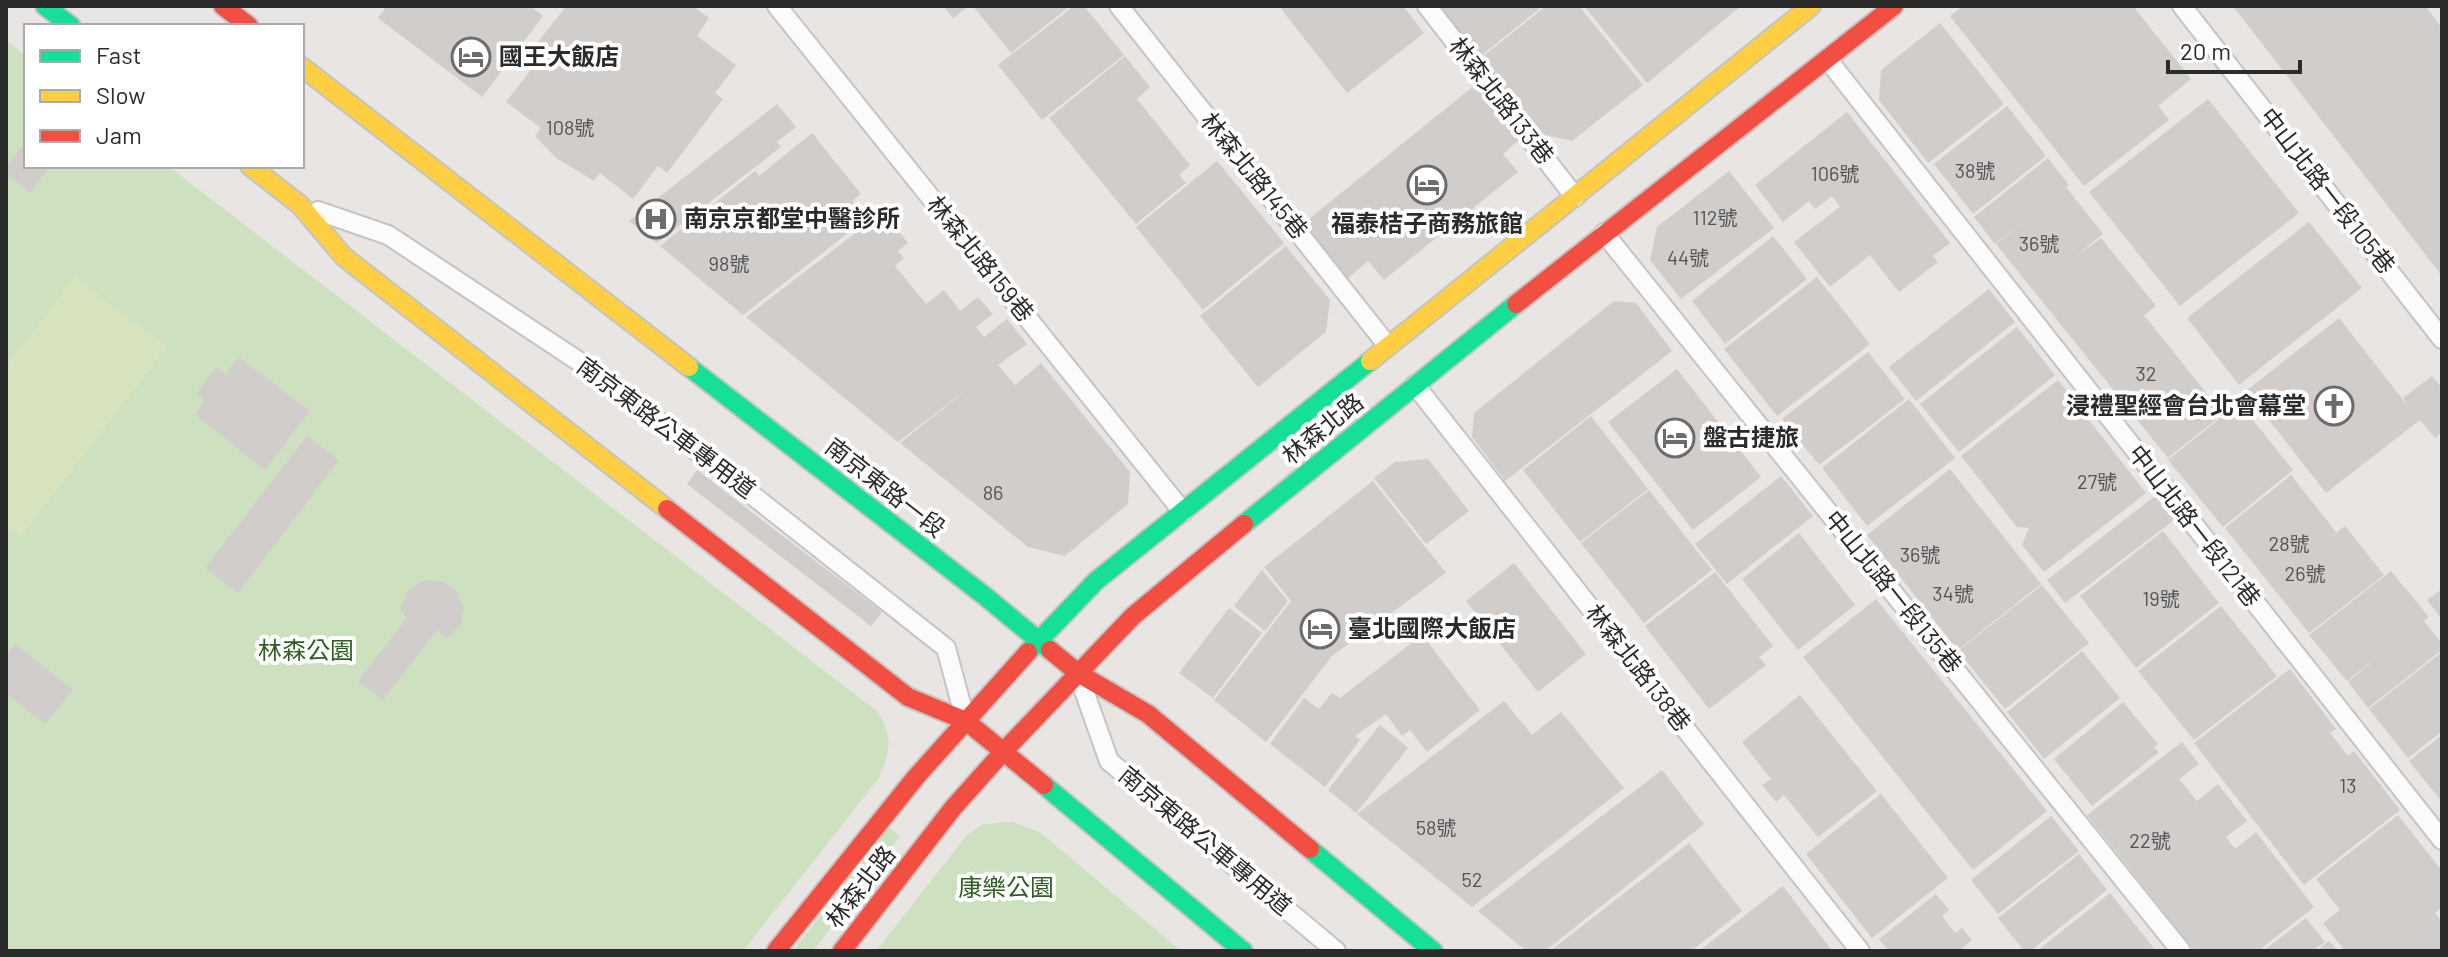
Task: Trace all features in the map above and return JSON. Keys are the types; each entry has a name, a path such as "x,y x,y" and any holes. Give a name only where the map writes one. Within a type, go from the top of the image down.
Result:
{"street":[{"path":"45,6 68,24"},
{"path":"223,6 246,24"},
{"name":"林森北路","path":"842,951 945,818 1003,752 1133,616 1604,233 1894,6"},
{"name":"林森北路","path":"776,951 916,777 1039,639 1096,581 1575,197 1803,9"},
{"name":"南京東路一段","path":"304,69 1039,639 1078,673 1148,714 1433,951"},
{"path":"253,168 300,205 344,257 908,697 966,721 1243,951"}],"lane":[{"name":"林森北路159巷","path":"777,6 1183,512"},
{"name":"林森北路145巷","path":"1119,6 1388,346"},
{"name":"林森北路133巷","path":"1427,6 1575,197"},
{"name":"中山北路一段105巷","path":"2182,6 2442,339"},
{"name":"中山北路一段121巷","path":"1828,60 2442,840"},
{"name":"南京東路公車專用道","path":"300,205 388,235 604,378 946,648 966,721"},
{"name":"中山北路一段135巷","path":"1604,233 2181,951"},
{"name":"林森北路138巷","path":"1415,385 1860,951"},
{"name":"南京東路公車專用道","path":"1078,673 1109,761 1336,951"}],"green space":[{"name":"林森公園","path":"6,40 24,54 24,168 171,168 878,712 889,745 879,778 743,951 6,951"},
{"path":"75,277 167,347 20,538 6,527 6,366"},
{"name":"康樂公園","path":"1013,822 1041,833 1181,951 876,951 967,835 984,824"},
{"path":"889,827 900,836 813,951 793,951"}],"building":[{"name":"國王大飯店","path":"387,6 530,6 543,16 482,97 378,18"},
{"path":"566,6 693,6 709,18 697,36 736,65 715,93 723,99 667,173 658,166 633,199 600,173 594,181 556,158 535,136 541,128 506,102 530,71 521,64"},
{"path":"943,6 969,6 953,18"},
{"path":"973,6 1070,6 1011,53"},
{"path":"1074,6 1084,6 1124,55 1042,120 998,65"},
{"path":"1279,6 1403,6 1424,33 1347,93"},
{"path":"1435,6 1543,6 1477,59"},
{"path":"1546,6 1579,6 1643,85 1572,141 1536,133 1477,61"},
{"path":"1584,6 1741,6 1647,83"},
{"path":"1963,6 2133,6 2191,79 2158,106 2169,120 2084,186 1950,16"},
{"path":"2233,6 2426,7 2442,28 2442,276"},
{"path":"1940,23 2004,104 1928,163 1879,100 1881,70"},
{"path":"1125,56 1150,87 1137,99 1190,165 1179,175 1186,183 1136,224 1049,118"},
{"name":"福泰桔子商務旅館","path":"1475,85 1519,140 1503,154 1518,172 1384,280 1368,261 1348,278 1304,223"},
{"path":"2208,99 2299,213 2180,306 2089,192"},
{"path":"777,104 796,127 777,142 781,147 657,243 629,221"},
{"path":"2007,106 2046,156 1973,214 1934,164"},
{"path":"1847,112 1950,243 1933,256 1938,262 1899,292 1870,255 1830,287 1794,242 1840,207 1832,196 1815,209 1809,201 1783,222 1755,185"},
{"path":"812,133 861,194 852,201 866,219 743,315 660,246 755,171 759,176"},
{"path":"24,144 24,168 49,168 30,193 6,174 6,167"},
{"path":"2048,158 2069,185 2066,187 2103,234 2072,259 2101,238 2156,306 2144,315 2223,414 2168,458 1996,244 2035,213 1995,244 1974,217"},
{"path":"1217,161 1284,243 1203,310 1136,227"},
{"path":"1729,171 1774,228 1681,299 1650,260 1657,227"},
{"path":"875,218 883,229 892,223 908,243 898,251 904,258 895,266 926,304 944,290 960,311 978,297 993,314 976,327 984,337 1007,319 1027,344 998,365 1015,385 1041,363 1130,472 1128,504 1065,556 1028,547 900,443 977,382 898,442 746,317"},
{"path":"2309,222 2362,288 2239,385 2187,318"},
{"path":"1773,236 1807,279 1725,344 1692,301"},
{"path":"1286,246 1330,300 1326,332 1258,387 1200,316"},
{"path":"1817,277 1870,344 1777,416 1724,349"},
{"path":"1989,289 2015,322 1916,401 1889,367"},
{"path":"1614,301 1636,303 1672,351 1505,481 1472,437 1474,413"},
{"name":"浸禮聖經會台北會幕堂","path":"2339,318 2410,409 2403,398 2432,376 2442,388 2442,432 2435,438 2420,420 2326,493 2246,391"},
{"path":"2017,327 2055,375 1959,452 1920,404"},
{"path":"1868,352 1905,399 1819,465 1782,419"},
{"path":"239,357 310,411 265,470 195,415 205,400 196,394 216,367 226,374"},
{"name":"盤古捷旅","path":"1677,369 1761,477 1693,530 1608,422"},
{"path":"2058,380 2146,493 2044,572 2022,545 2029,528 2017,527 1961,456"},
{"path":"1909,399 1955,458 1867,526 1822,468"},
{"path":"2239,403 2293,470 2223,527 2168,460"},
{"path":"1591,416 1648,489 1580,542 1523,470"},
{"path":"307,436 339,460 238,593 205,568"},
{"path":"1428,459 1469,511 1426,544 1374,478 1395,462"},
{"path":"1950,469 2041,584 1958,650 1867,535"},
{"path":"697,470 882,612 871,626 687,484"},
{"path":"2291,475 2336,532 2330,538 2345,526 2384,575 2309,633 2225,528"},
{"path":"1781,476 1813,516 1727,584 1695,544"},
{"name":"臺北國際大飯店","path":"1373,481 1446,573 1332,656 1266,742 1214,700 1291,601 1264,567"},
{"path":"1649,490 1712,570 1644,623 1581,543"},
{"path":"2155,496 2174,520 2065,603 2047,580"},
{"path":"2163,531 2219,603 2136,668 2080,596"},
{"path":"1799,533 1855,605 1798,650 1742,579"},
{"path":"1514,563 1586,654 1538,692 1466,601"},
{"path":"1262,570 1288,601 1265,631 1234,606"},
{"path":"2391,571 2429,617 2424,621 2442,643 2442,650 2368,708 2348,682 2380,655 2347,681 2309,635"},
{"path":"1715,572 1773,646 1759,657 1766,665 1709,709 1645,626"},
{"path":"428,580 444,582 457,592 463,608 461,624 447,639 437,630 383,700 358,681 407,618 400,610 407,592"},
{"path":"2042,585 2089,643 2005,709 1958,651"},
{"path":"2442,589 2442,619 2427,600"},
{"path":"1876,599 2047,811 1973,870 1803,657"},
{"path":"2221,606 2277,676 2194,740 2138,671"},
{"path":"1229,608 1262,633 1213,698 1179,673"},
{"path":"1422,635 1480,710 1427,752 1410,730 1402,736 1386,714 1355,736 1360,740 1325,787 1270,744 1304,698 1319,709 1332,693 1340,698"},
{"path":"15,644 73,690 45,724 6,694 6,655"},
{"path":"2082,651 2120,698 2044,759 2007,712"},
{"path":"2442,652 2442,731 2408,758 2369,709"},
{"path":"2290,669 2336,729 2330,733 2348,756 2354,751 2400,810 2304,885 2194,743"},
{"path":"1800,695 1877,791 1818,837 1784,795 1776,802 1762,785 1771,779 1742,742"},
{"path":"1504,701 1532,735 1561,712 1624,788 1472,907 1357,814"},
{"path":"2123,702 2158,744 2154,747 2159,752 2092,806 2054,759"},
{"path":"1380,725 1408,748 1356,813 1328,790"},
{"path":"2442,735 2442,802 2409,761"},
{"path":"2182,742 2199,764 2179,779 2197,801 2218,784 2247,821 2226,837 2235,849 2256,832 2314,907 2258,951 2195,951 2087,815"},
{"path":"1662,770 1704,824 1545,951 1526,951 1478,911"},
{"path":"1881,794 1948,878 1872,938 1806,854"},
{"path":"2398,815 2442,871 2442,907 2435,913 2442,922 2442,951 2345,951 2323,923 2340,910 2316,879"},
{"path":"2051,816 2079,851 1998,914 1971,880"},
{"path":"1689,843 1742,911 1691,951 1550,951"},
{"path":"2079,854 2107,890 2030,951 2024,951 1998,918"},
{"path":"1783,886 1832,951 1699,951"},
{"path":"2110,893 2156,951 2037,951"},
{"path":"1936,894 1949,910 1942,916 1955,933 1962,928 1972,940 1962,948 1965,951 1889,951 1879,939"},
{"path":"2306,918 2325,942 2313,951 2263,951"},
{"path":"2329,941 2338,951 2316,951"}],"traffic: fast":[{"path":"45,6 68,24"},
{"path":"1244,524 1516,304"},
{"path":"1028,652 1096,581 1370,361"},
{"path":"689,367 1050,650"},
{"path":"1044,785 1243,951"},
{"path":"1310,849 1433,951"}],"traffic: slow":[{"path":"1370,361 1811,6"},
{"path":"304,69 689,367"},
{"path":"253,168 300,205 344,257 667,509"}],"traffic: jam":[{"path":"223,6 246,24"},
{"path":"1516,304 1894,6"},
{"path":"667,509 908,697 966,721 1044,785"},
{"path":"842,951 953,808 1003,752 1133,616 1244,524"},
{"path":"1050,650 1078,673 1148,714 1310,849"},
{"path":"776,951 916,777 1028,652"}],"place":[{"name":"國王大飯店","path":"471,57"},
{"name":"福泰桔子商務旅館","path":"1427,185"},
{"name":"南京京都堂中醫診所","path":"656,219"},
{"name":"浸禮聖經會台北會幕堂","path":"2334,406"},
{"name":"盤古捷旅","path":"1675,438"},
{"name":"臺北國際大飯店","path":"1320,629"}]}
